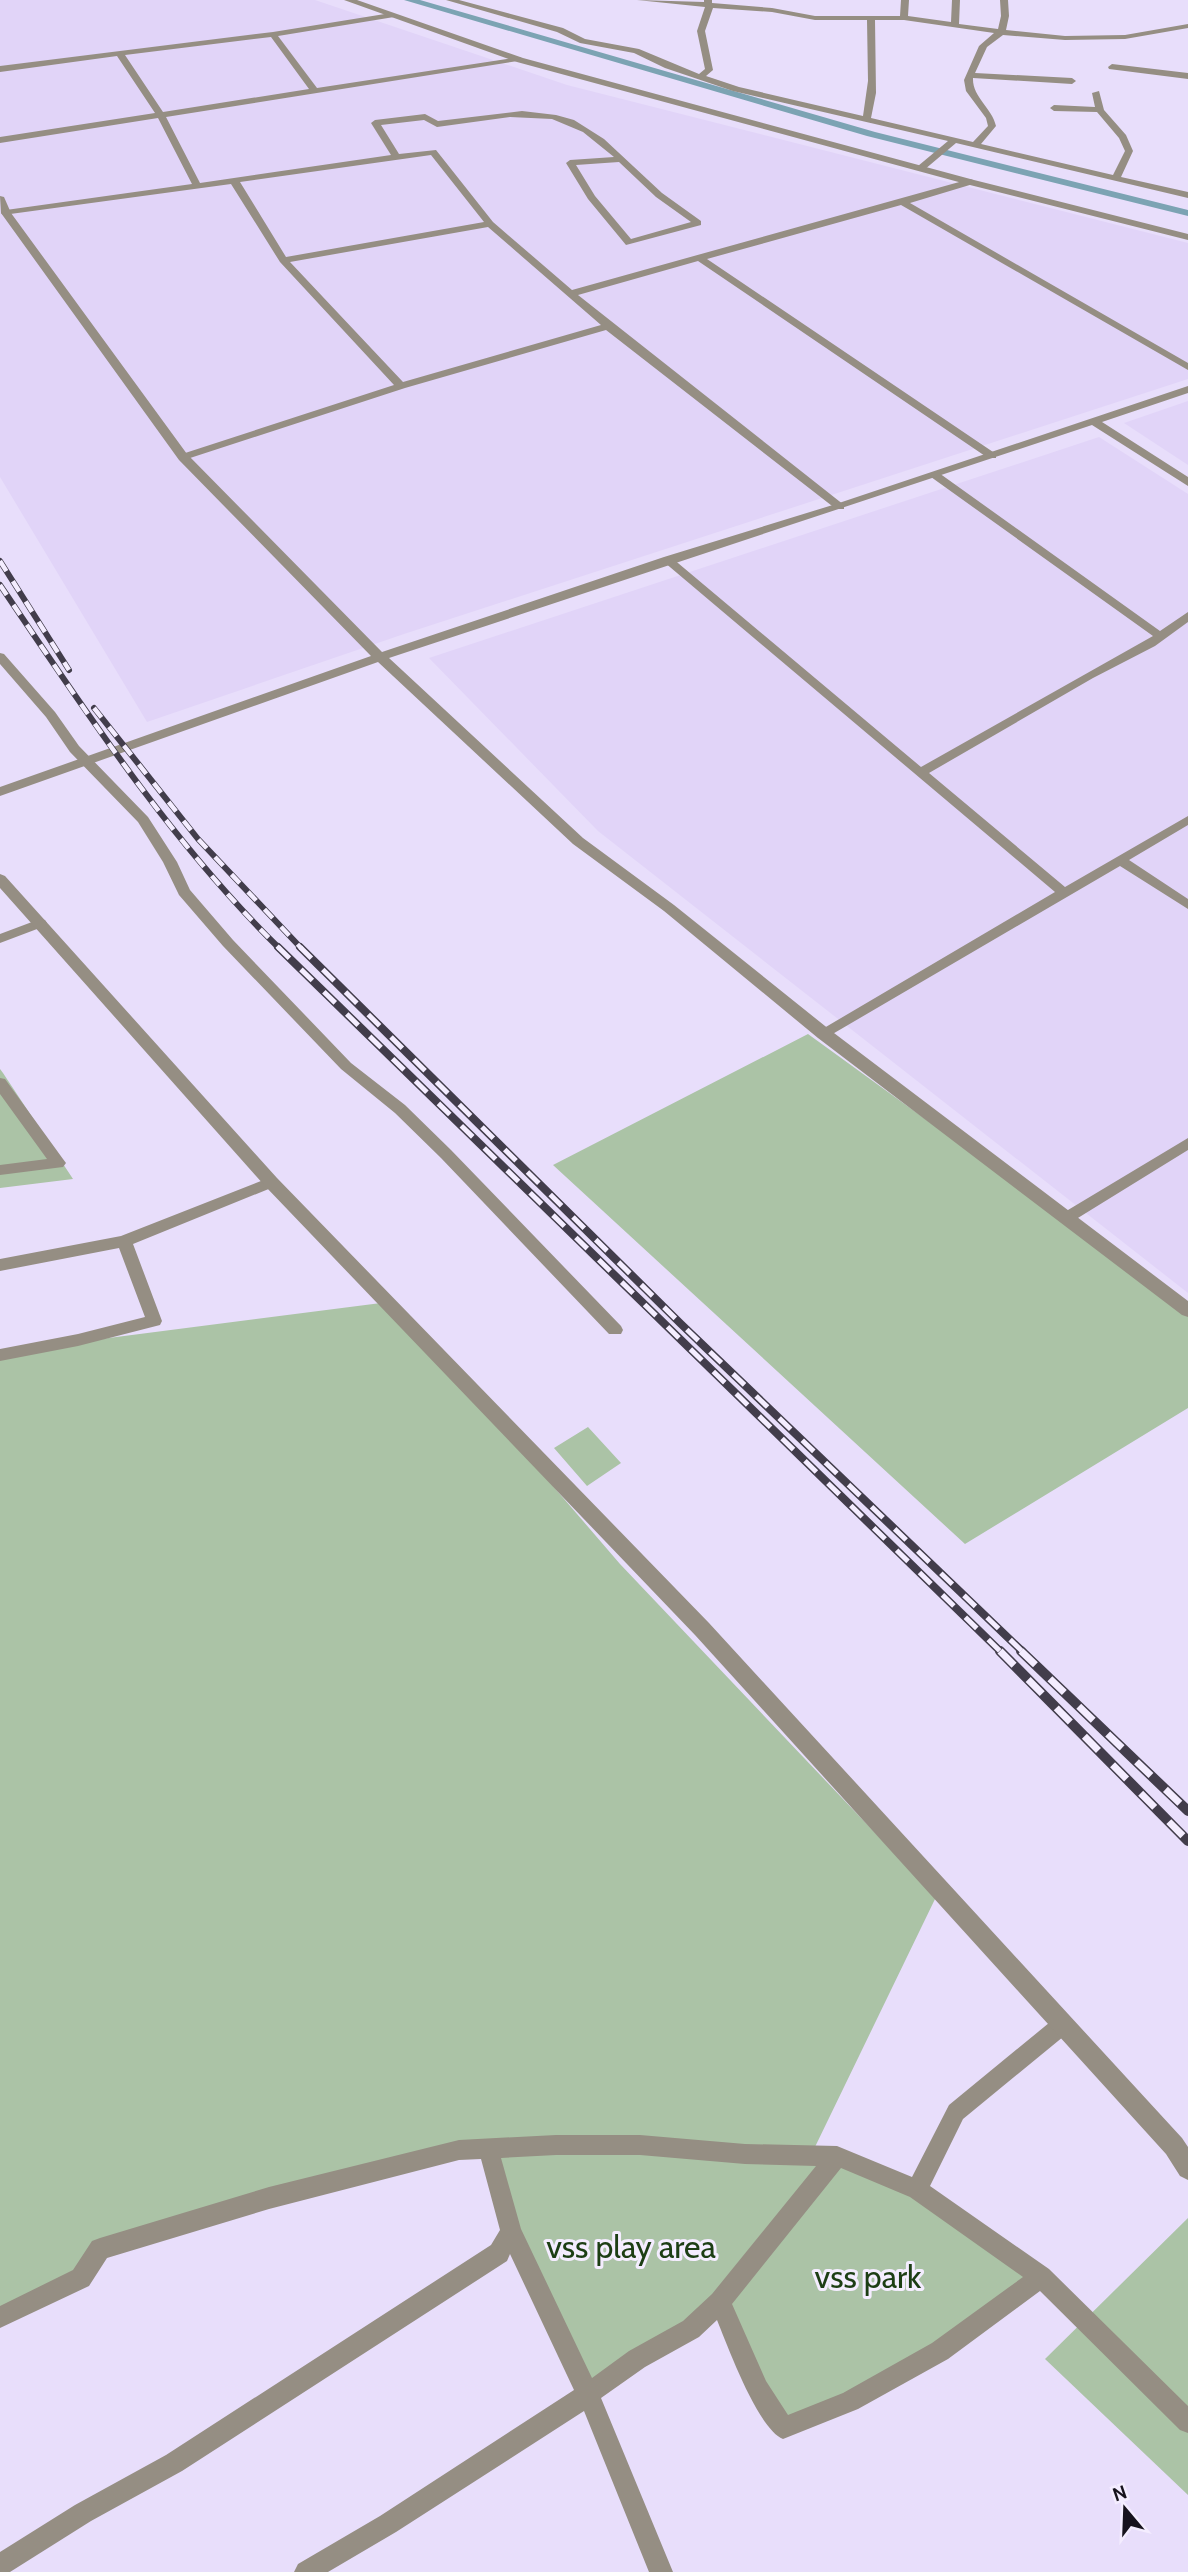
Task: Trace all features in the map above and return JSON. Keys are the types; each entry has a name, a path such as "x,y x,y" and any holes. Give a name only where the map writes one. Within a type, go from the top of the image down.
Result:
{"street":[{"path":"348,0 520,60 970,182 1188,237"},
{"path":"450,0 559,30 583,41 636,51 736,89 1188,195"},
{"path":"641,0 708,3 815,18 904,18 1065,38 1116,37 1188,26"},
{"path":"904,18 905,0"},
{"path":"954,25 956,0"},
{"path":"976,144 992,126 990,118 970,91 970,75 983,46 1001,32 1005,16 1004,0"},
{"path":"700,77 709,70 701,31 708,3"},
{"path":"0,69 273,34 391,15"},
{"path":"867,118 874,83 869,43 871,18"},
{"path":"273,34 315,91"},
{"path":"119,53 161,116 197,185"},
{"path":"0,140 520,60"},
{"path":"1112,66 1188,76"},
{"path":"970,75 1072,81"},
{"path":"1096,93 1100,110 1124,137 1129,151 1116,178"},
{"path":"1056,109 1100,110"},
{"path":"396,157 375,123 425,117 437,124 535,114 582,126 622,159 656,193 698,223 629,243 591,197 570,163 622,159"},
{"path":"921,168 953,141"},
{"path":"840,507 608,326 489,225 433,152 197,185 3,206 183,457 380,657 578,841 669,908 824,1034 1188,1310"},
{"path":"233,179 283,260 401,386"},
{"path":"569,294 970,182"},
{"path":"902,202 1188,367"},
{"path":"283,260 489,225"},
{"path":"699,258 992,456"},
{"path":"183,457 401,386 608,326"},
{"path":"0,792 380,657 668,560 840,507 1188,389"},
{"path":"1093,421 1188,482"},
{"path":"935,475 1160,636"},
{"path":"668,560 1065,893"},
{"path":"921,772 1160,636 1188,616"},
{"path":"0,657 51,715 87,763 143,820 170,862 184,892 228,943 346,1066 400,1109 446,1154 615,1330"},
{"path":"824,1034 1188,820"},
{"path":"1120,860 1188,905"},
{"path":"0,879 271,1182 702,1629 1174,2146 1188,2168"},
{"path":"0,939 40,923"},
{"path":"0,1083 58,1163 0,1170"},
{"path":"1068,1217 1188,1143"},
{"path":"0,1265 124,1241 271,1182"},
{"path":"0,1355 78,1340 154,1321 124,1241"},
{"path":"917,2190 956,2112 1062,2025"},
{"path":"0,2317 81,2278 100,2249 269,2198 459,2150 640,2145 745,2154 838,2156 917,2190 1041,2277 1188,2422"},
{"path":"488,2148 511,2231 588,2394 661,2572"},
{"path":"306,2572 388,2524 588,2394 637,2359 691,2329 720,2302 838,2156"},
{"path":"0,2565 264,2407 333,2358 499,2253 511,2231"},
{"path":"720,2302 758,2389 783,2428 850,2401 940,2351 1041,2277"}],"shaded area":[{"path":"0,0 315,0 567,85 1188,243 1188,379 404,634 147,722 0,477"},
{"path":"1188,401 1188,465 1124,423"},
{"path":"1099,437 1188,494 1188,1293 598,831 429,658"}],"green space":[{"path":"808,1034 1153,1284 1188,1313 1188,1408 965,1544 553,1165"},
{"path":"0,1069 3,1073 73,1179 0,1188"},
{"path":"381,1303 497,1421 620,1564 936,1897 814,2149 524,2141 112,2240 78,2272 0,2311 0,1352"},
{"path":"588,1427 621,1463 587,1486 554,1448"},
{"name":"vss play area","path":"490,2150 831,2159 724,2293 589,2388 513,2230"},
{"name":"vss park","path":"837,2158 880,2175 1039,2277 938,2349 782,2426 720,2302"},
{"path":"1188,2218 1188,2495 1045,2359"}],"waterway":[{"path":"409,0 871,134 1188,213"}],"railway":[{"path":"0,561 69,670"},
{"path":"0,585 97,728 166,820 240,908 279,948"},
{"path":"94,708 198,839 302,949"},
{"path":"279,948 1001,1652"},
{"path":"302,949 681,1324 1023,1652"},
{"path":"1021,1651 1188,1811"},
{"path":"1001,1652 1188,1841"}]}
